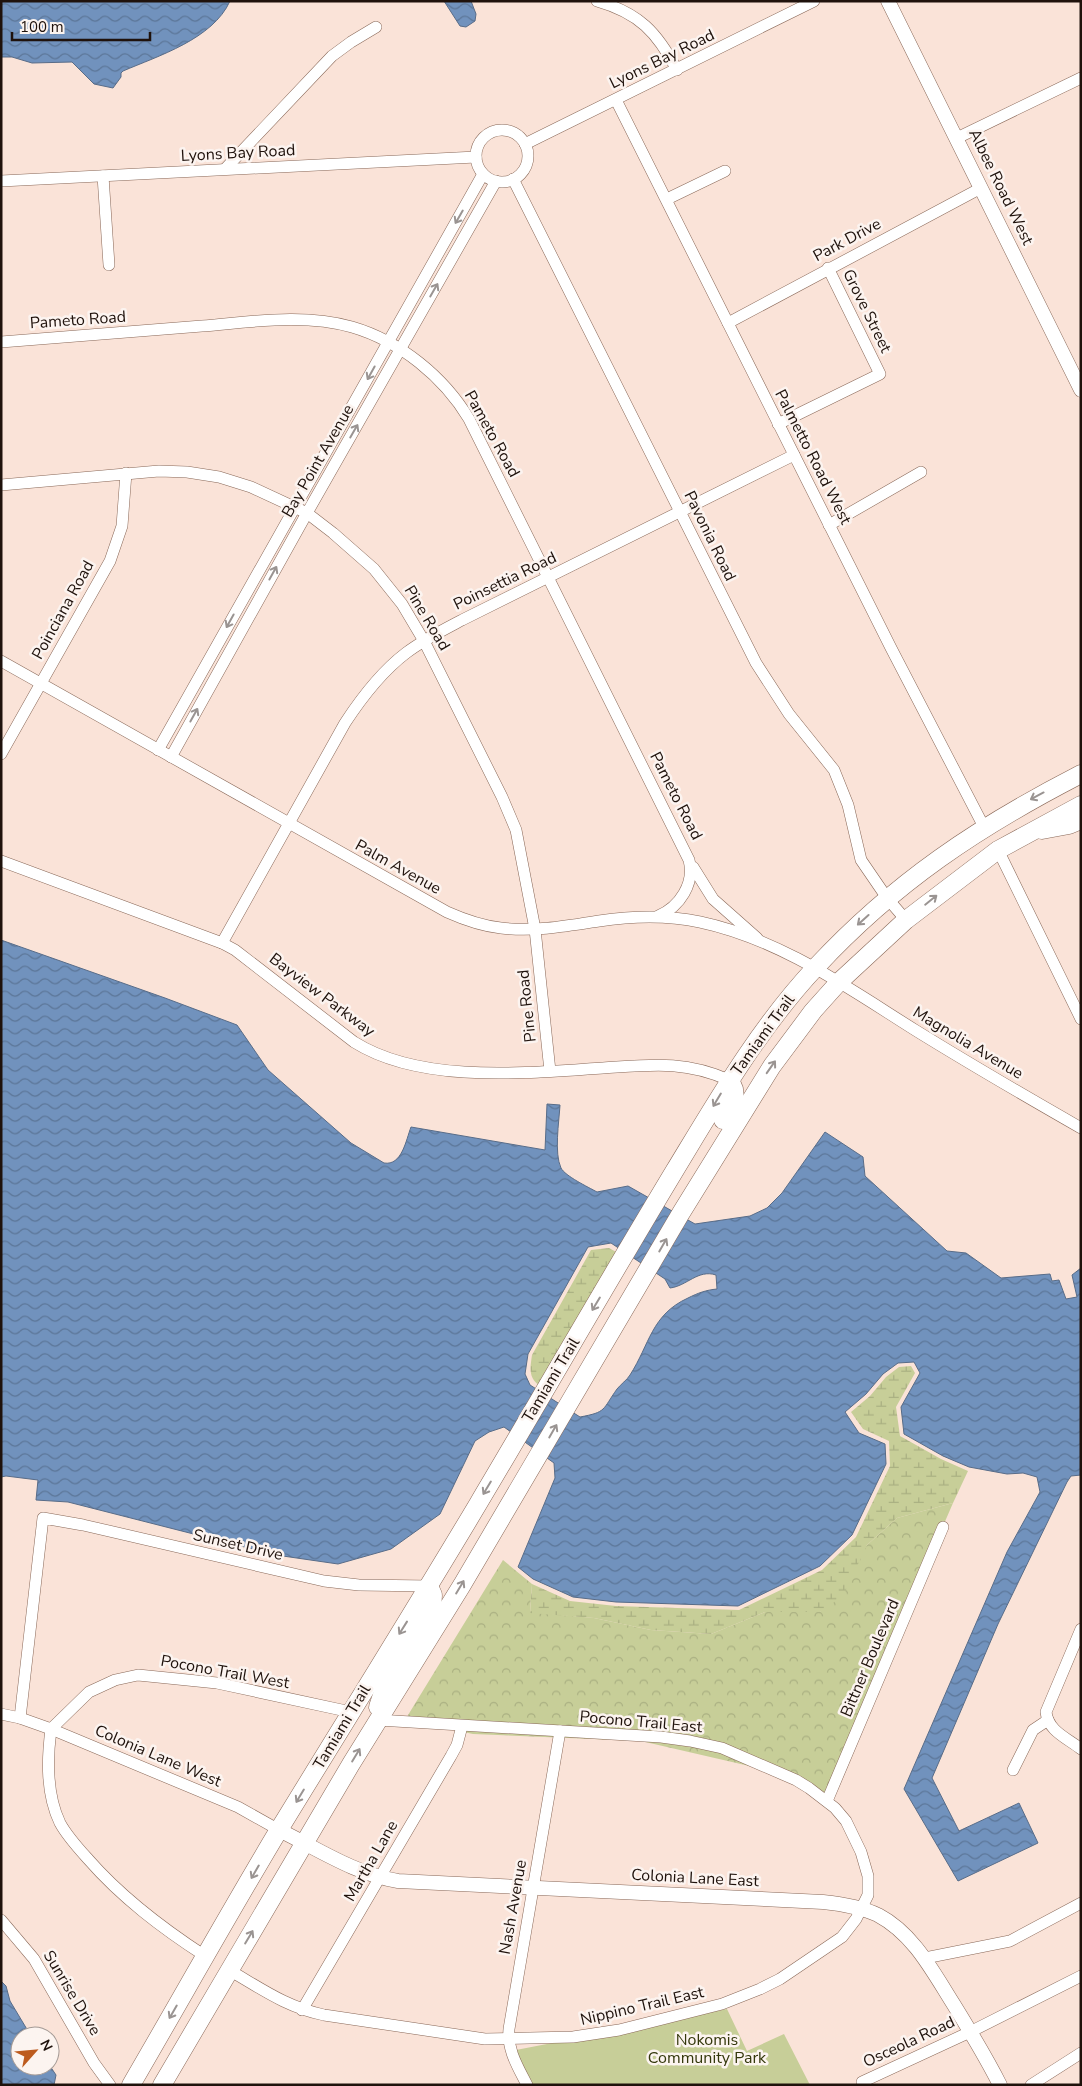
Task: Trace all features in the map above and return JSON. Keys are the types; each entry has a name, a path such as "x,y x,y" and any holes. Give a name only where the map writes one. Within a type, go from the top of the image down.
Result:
{"main road":[{"name":"Tamiami Trail","path":"131,2085 280,1830 548,1386 729,1080 769,1024 815,968 887,898 924,868 984,827 1081,774"},
{"name":"Tamiami Trail","path":"162,2085 378,1720 462,1585 681,1213 767,1072 839,982 906,920 998,850 1081,805"},
{"path":"1030,832 1070,825 1081,820"},
{"path":"681,1213 686,1188 695,1168 734,1101 735,1091 729,1080"},
{"path":"378,1720 379,1700 386,1683 432,1609 433,1595 428,1586"}],"street":[{"path":"597,1 624,11 646,25 664,46 677,70"},
{"name":"Lyons Bay Road","path":"525,144 814,1"},
{"name":"Albee Road West","path":"888,1 1081,390"},
{"path":"225,169 332,56 376,27"},
{"path":"957,138 1081,78"},
{"name":"Palmetto Road West","path":"616,100 829,525 984,827"},
{"path":"507,130 514,133 525,144 527,161 520,175 513,180 496,181 483,174 477,163 476,157 480,142 492,132 507,130"},
{"name":"Lyons Bay Road","path":"1,181 476,157"},
{"path":"667,199 725,171"},
{"name":"Bay Point Avenue","path":"158,750 483,174"},
{"path":"103,176 109,266"},
{"name":"Pavonia Road","path":"513,180 765,679 789,714 834,770 848,805 860,860 887,898 906,920"},
{"name":"Bay Point Avenue","path":"171,757 496,181"},
{"name":"Park Drive","path":"728,322 981,188"},
{"name":"Grove Street","path":"778,424 880,374 828,268"},
{"name":"Pameto Road","path":"1,342 300,320 347,326 388,343 436,378 461,406 699,879 713,899 762,942"},
{"name":"Poinsettia Road","path":"222,943 345,723 362,697 398,660 424,641 794,455"},
{"name":"Pine Road","path":"1,485 126,473 174,471 203,474 244,484 307,513 374,569 402,604 424,641 498,789 516,830 524,862 535,929 550,1071"},
{"path":"829,525 921,472"},
{"name":"Poinciana Road","path":"1,754 114,550 122,526 126,473"},
{"name":"Palm Avenue","path":"1,661 430,904 460,918 502,928 535,929 658,916 714,925 762,942 815,968"},
{"path":"998,850 1081,1020"},
{"name":"Pameto Road","path":"658,916 666,913 675,905 689,884 692,871 689,860"},
{"name":"Bayview Parkway","path":"1,861 222,943 235,950 354,1042 381,1056 409,1066 440,1070 550,1071 674,1065 704,1070 729,1080"},
{"name":"Magnolia Avenue","path":"815,968 987,1075 1081,1128"},
{"name":"Sunset Drive","path":"20,1718 43,1518 83,1525 324,1581 359,1586 428,1586"},
{"name":"Bittner Boulevard","path":"827,1801 943,1527"},
{"path":"1081,1629 1047,1707 1048,1720 1057,1733 1081,1749"},
{"name":"Pocono Trail West","path":"51,1729 89,1692 115,1680 138,1675 217,1683 351,1712"},
{"name":"Colonia Lane West","path":"1,1714 20,1718 51,1729 238,1807 280,1830"},
{"name":"Pocono Trail East","path":"378,1720 661,1737 708,1744 738,1754 810,1788 827,1801 846,1821 864,1863 869,1885 868,1895 862,1909"},
{"path":"1013,1770 1033,1730 1048,1720"},
{"name":"Martha Lane","path":"302,2010 451,1756 457,1745 462,1726"},
{"path":"51,1729 48,1761 51,1794 60,1822 68,1835 98,1870 132,1903 170,1933 206,1956"},
{"name":"Nash Avenue","path":"527,2085 510,2050 508,2040 560,1731"},
{"name":"Colonia Lane East","path":"280,1830 360,1871 379,1878 417,1884 533,1887 823,1902 862,1909 878,1915 891,1924 925,1958 1000,2085"},
{"path":"925,1958 1010,1941 1081,1903"},
{"name":"Nippino Trail East","path":"229,1970 286,2004 302,2010 443,2033 508,2040 573,2038 597,2035 671,2018 739,1998 780,1979 826,1949 850,1928 862,1909"},
{"name":"Sunrise Drive","path":"1,1920 34,1959 97,2068 110,2085"},
{"name":"Osceola Road","path":"862,2082 970,2032 1081,1976"},
{"path":"1031,2085 1081,2053"}],"green space":[{"path":"609,1248 618,1253 541,1387 532,1377 532,1355 591,1250"},
{"path":"911,1366 915,1373 896,1407 900,1436 941,1459 968,1471 953,1503 897,1518 867,1545 843,1596 820,1612 765,1612 711,1634 651,1630 594,1618 530,1613 532,1584 570,1601 616,1606 739,1610 822,1570 856,1537 890,1466 889,1441 863,1429 851,1412 870,1396 886,1377 899,1367"},
{"path":"953,1503 827,1795 758,1768 641,1741 473,1734 405,1720 503,1560 532,1584 530,1612 594,1618 651,1630 711,1634 765,1612 820,1612 867,1545 897,1518"},
{"name":"Nokomis Community Park","path":"727,2009 747,2051 784,2034 810,2085 532,2085 516,2050"}],"water":[{"path":"1,1 230,1 222,14 198,36 168,52 123,71 113,88 94,84 72,62 32,63 12,57 1,57"},
{"path":"444,1 471,1 476,14 475,21 466,27 460,26"},
{"path":"1,940 237,1025 268,1070 351,1143 384,1163 390,1163 399,1156 411,1127 545,1150 547,1104 560,1105 558,1154 563,1171 597,1192 628,1186 695,1224 750,1216 767,1208 782,1193 825,1132 863,1157 865,1176 947,1251 966,1253 1001,1278 1050,1274 1052,1281 1059,1280 1066,1299 1077,1297 1072,1275 1081,1268 1081,1475 1071,1476 1067,1482 998,1624 932,1778 959,1831 1019,1803 1038,1843 958,1881 904,1789 1007,1552 1040,1492 1037,1477 1023,1473 1007,1474 969,1467 943,1456 904,1434 901,1407 920,1373 914,1362 898,1363 883,1374 866,1394 845,1412 859,1433 885,1444 886,1464 852,1535 820,1566 738,1606 616,1602 573,1597 533,1579 518,1567 555,1478 554,1463 504,1427 489,1432 475,1441 440,1514 391,1549 338,1564 276,1555 68,1502 36,1500 38,1480 1,1477","holes":["611,1243 665,1279 670,1288 704,1274 716,1275 717,1289 692,1296 666,1313 653,1331 630,1375 603,1409 580,1417 530,1385 525,1374 528,1354 588,1247"]},
{"path":"1,1981 6,1986 10,2001 25,2026 10,2026 10,2076 56,2076 54,2085 1,2085"}]}
